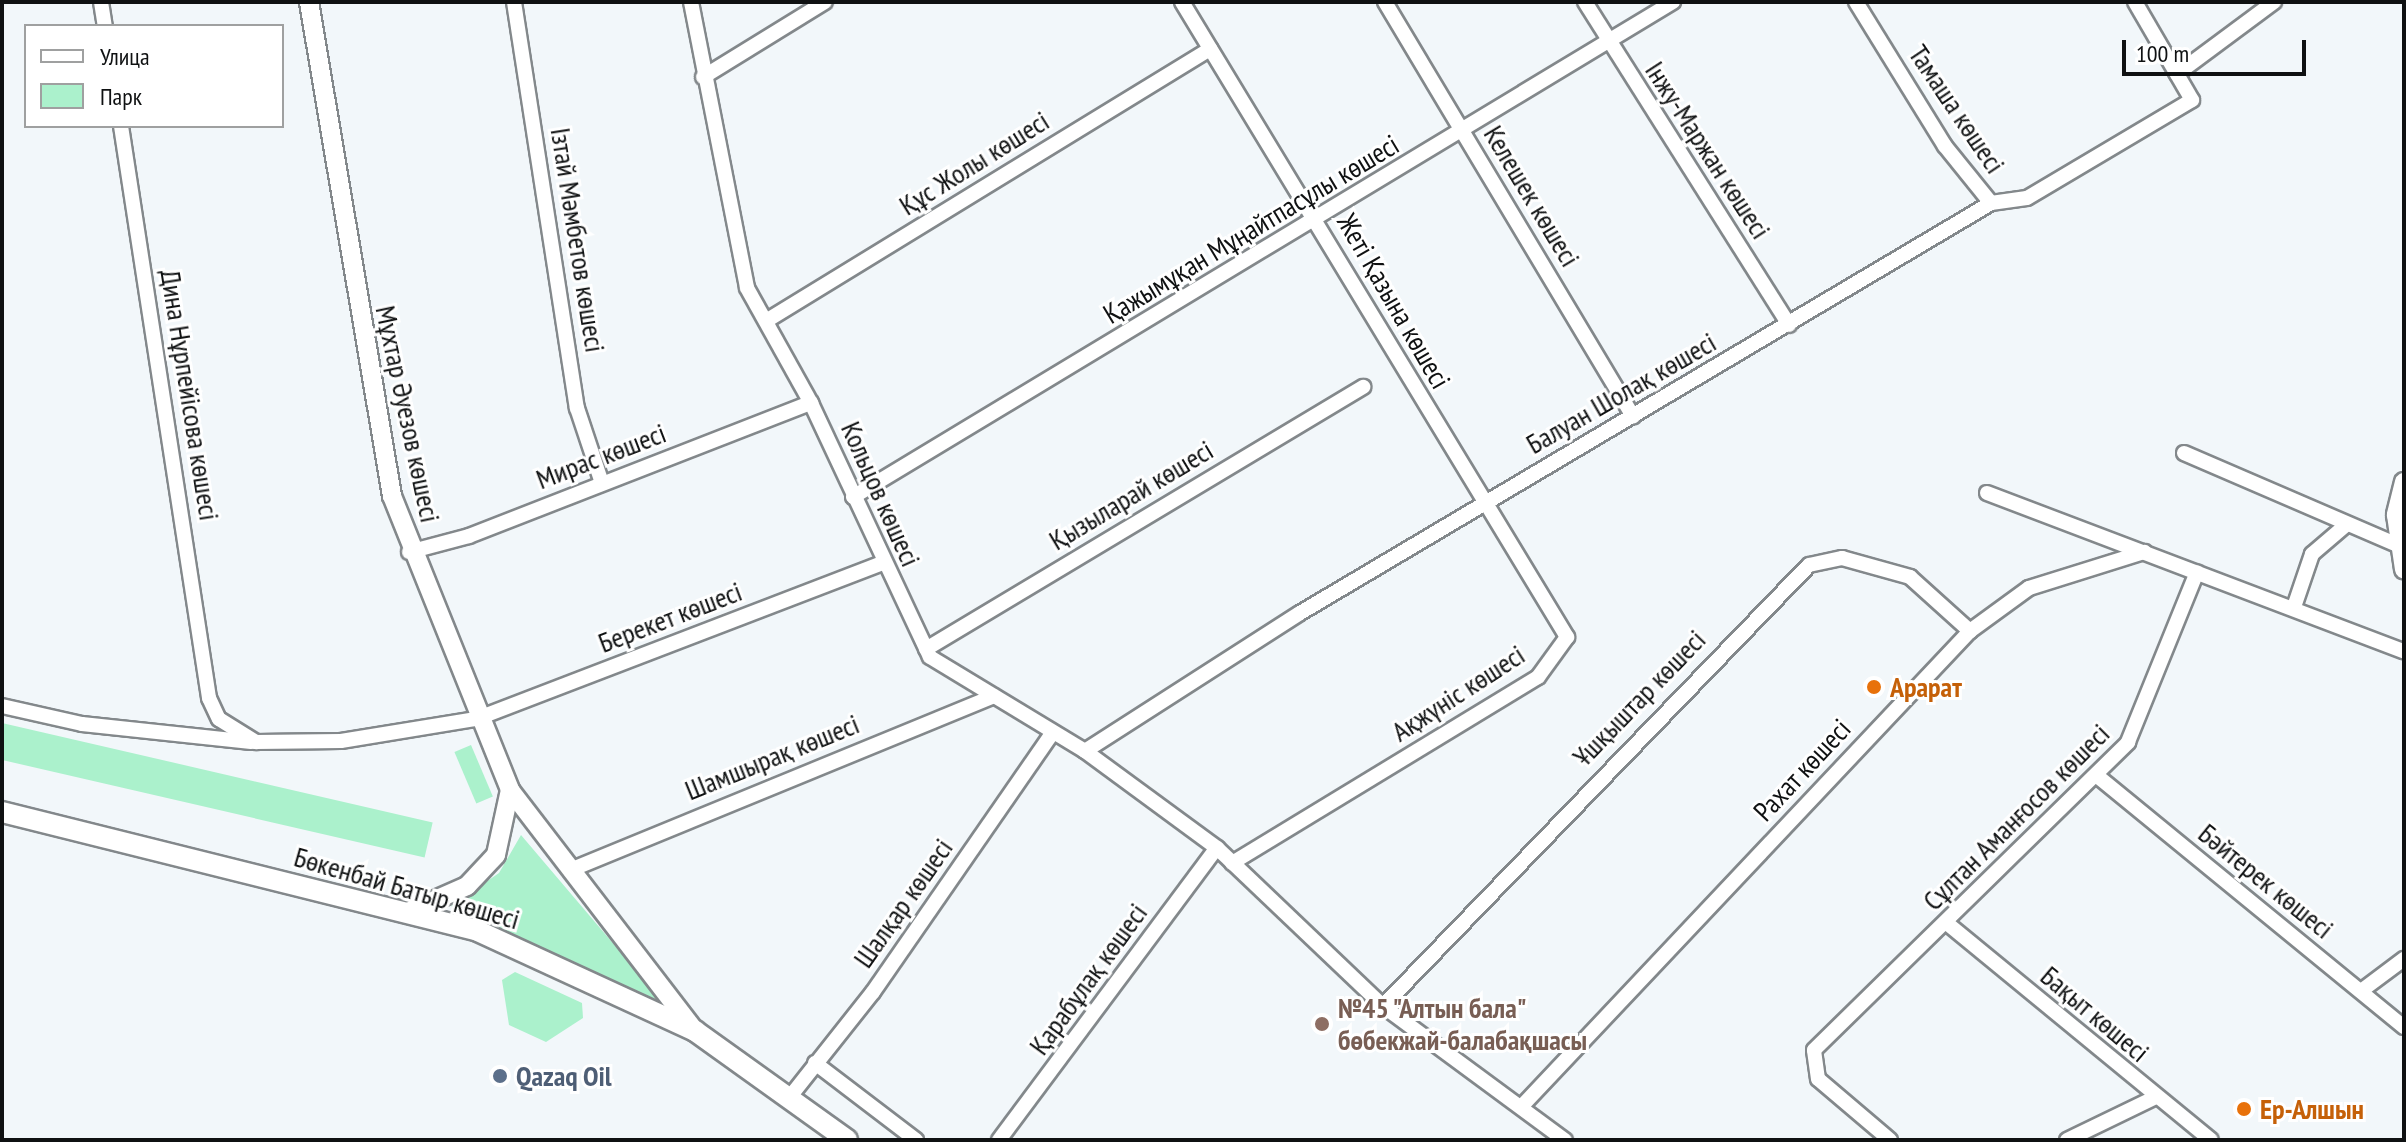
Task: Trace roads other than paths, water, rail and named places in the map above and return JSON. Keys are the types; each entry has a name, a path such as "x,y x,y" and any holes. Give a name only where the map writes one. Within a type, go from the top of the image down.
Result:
{"main road":[{"name":"Бөкенбай Батыр көшесі","path":"2,812 478,931 633,998 695,1031 847,1140"}],"street":[{"path":"101,2 105,24"},
{"name":"Мұхтар Әуезов көшесі","path":"309,2 371,398 409,552 476,719 510,790 695,1031"},
{"name":"Ізтай Мәмбетов көшесі","path":"514,2 577,408 602,483"},
{"name":"Кольцов көшесі","path":"691,2 703,77 747,288 811,403 882,563 926,649 994,696 1085,751 1217,848 1383,1006 1565,1140"},
{"path":"703,77 825,2"},
{"name":"Жеті Қазына көшесі","path":"1182,2 1317,220 1483,504"},
{"name":"Келешек көшесі","path":"1385,2 1633,417"},
{"name":"Інжу-Маржан көшесі","path":"1585,2 1789,325"},
{"name":"Қажымұқан Мұңайтпасұлы көшесі","path":"853,497 1464,132 1673,2"},
{"name":"Тамаша көшесі","path":"1856,2 1945,146 1991,203"},
{"path":"2135,2 2177,74 2274,2"},
{"name":"Құс Жолы көшесі","path":"766,321 1210,49"},
{"name":"Балуан Шолақ көшесі","path":"1085,751 1483,504 1991,203 2027,198 2192,100 2177,74"},
{"name":"Дина Нұрпейісова көшесі","path":"121,128 206,673 219,719 256,742"},
{"name":"Қызыларай көшесі","path":"926,649 1363,387"},
{"name":"Мирас көшесі","path":"409,552 811,403"},
{"path":"2184,453 2400,546"},
{"path":"2404,482 2396,505 2404,569"},
{"path":"1987,493 2404,651"},
{"name":"Ақжүніс көшесі","path":"1232,863 1550,663 1567,637 1483,504"},
{"path":"2294,607 2312,554 2346,525"},
{"name":"Рахат көшесі","path":"1521,1107 1970,631 2029,588 2144,552"},
{"name":"Ұшқыштар көшесі","path":"1383,1006 1809,565 1842,558 1910,577 1970,631"},
{"name":"Берекет көшесі","path":"2,706 82,724 256,742 341,741 476,719 882,563"},
{"name":"Сұлтан Аманғосов көшесі","path":"1890,1140 1818,1079 1811,1059 2096,775 2143,719 2197,572"},
{"name":"Шамшырақ көшесі","path":"570,870 994,696"},
{"name":"Шалқар көшесі","path":"789,1098 873,992 1053,732"},
{"name":"Бәйтерек көшесі","path":"2096,775 2404,1027"},
{"path":"408,912 467,886 496,855 510,790"},
{"name":"Қарабұлақ көшесі","path":"999,1140 1217,848"},
{"name":"Бақыт көшесі","path":"1948,924 2154,1098 2211,1140"},
{"path":"2361,991 2404,959"},
{"path":"815,1063 916,1140"},
{"path":"2067,1140 2154,1098"}],"place":[{"name":"Арарат","path":"1874,687"},
{"name":"№45 \"Алтын бала\" бөбекжай-балабақшасы","path":"1322,1024"},
{"name":"Qazaq Oil","path":"500,1076"},
{"name":"Ер-Алшын","path":"2244,1109"}]}
